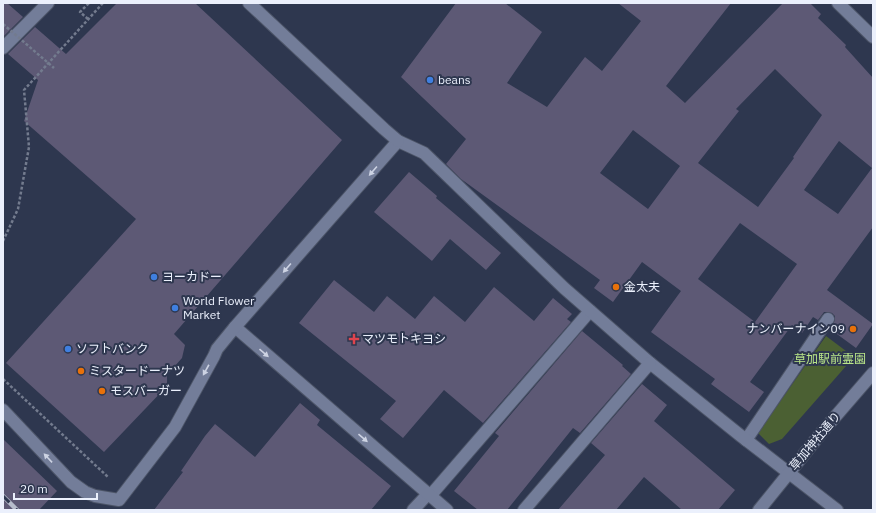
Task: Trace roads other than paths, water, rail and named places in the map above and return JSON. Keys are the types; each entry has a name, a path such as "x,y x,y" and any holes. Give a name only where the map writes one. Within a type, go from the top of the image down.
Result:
{"street":[{"path":"3,48 48,3"},
{"path":"249,3 398,142 424,153 564,288 650,363 746,440 837,510"},
{"path":"838,3 873,36"},
{"path":"3,410 71,482 85,492 117,505 175,427 218,349 235,327 398,142"},
{"path":"413,510 429,495 590,311"},
{"path":"746,440 828,319"},
{"path":"235,327 447,510"},
{"path":"524,510 650,363"},
{"name":"草加神社通り","path":"759,510 822,432 873,373"}],"railway":[{"path":"3,496 17,510"}],"place":[{"name":"beans","path":"430,80"},
{"name":"ヨーカドー","path":"154,277"},
{"name":"金太夫","path":"616,287"},
{"name":"World Flower Market","path":"175,308"},
{"name":"ナンバーナイン09","path":"853,329"},
{"name":"マツモトキヨシ","path":"354,339"},
{"name":"ソフトバンク","path":"68,349"},
{"name":"ミスタードーナツ","path":"81,371"},
{"name":"モスバーガー","path":"102,391"}],"park label":[{"name":"草加駅前霊園","path":"830,359"}]}
